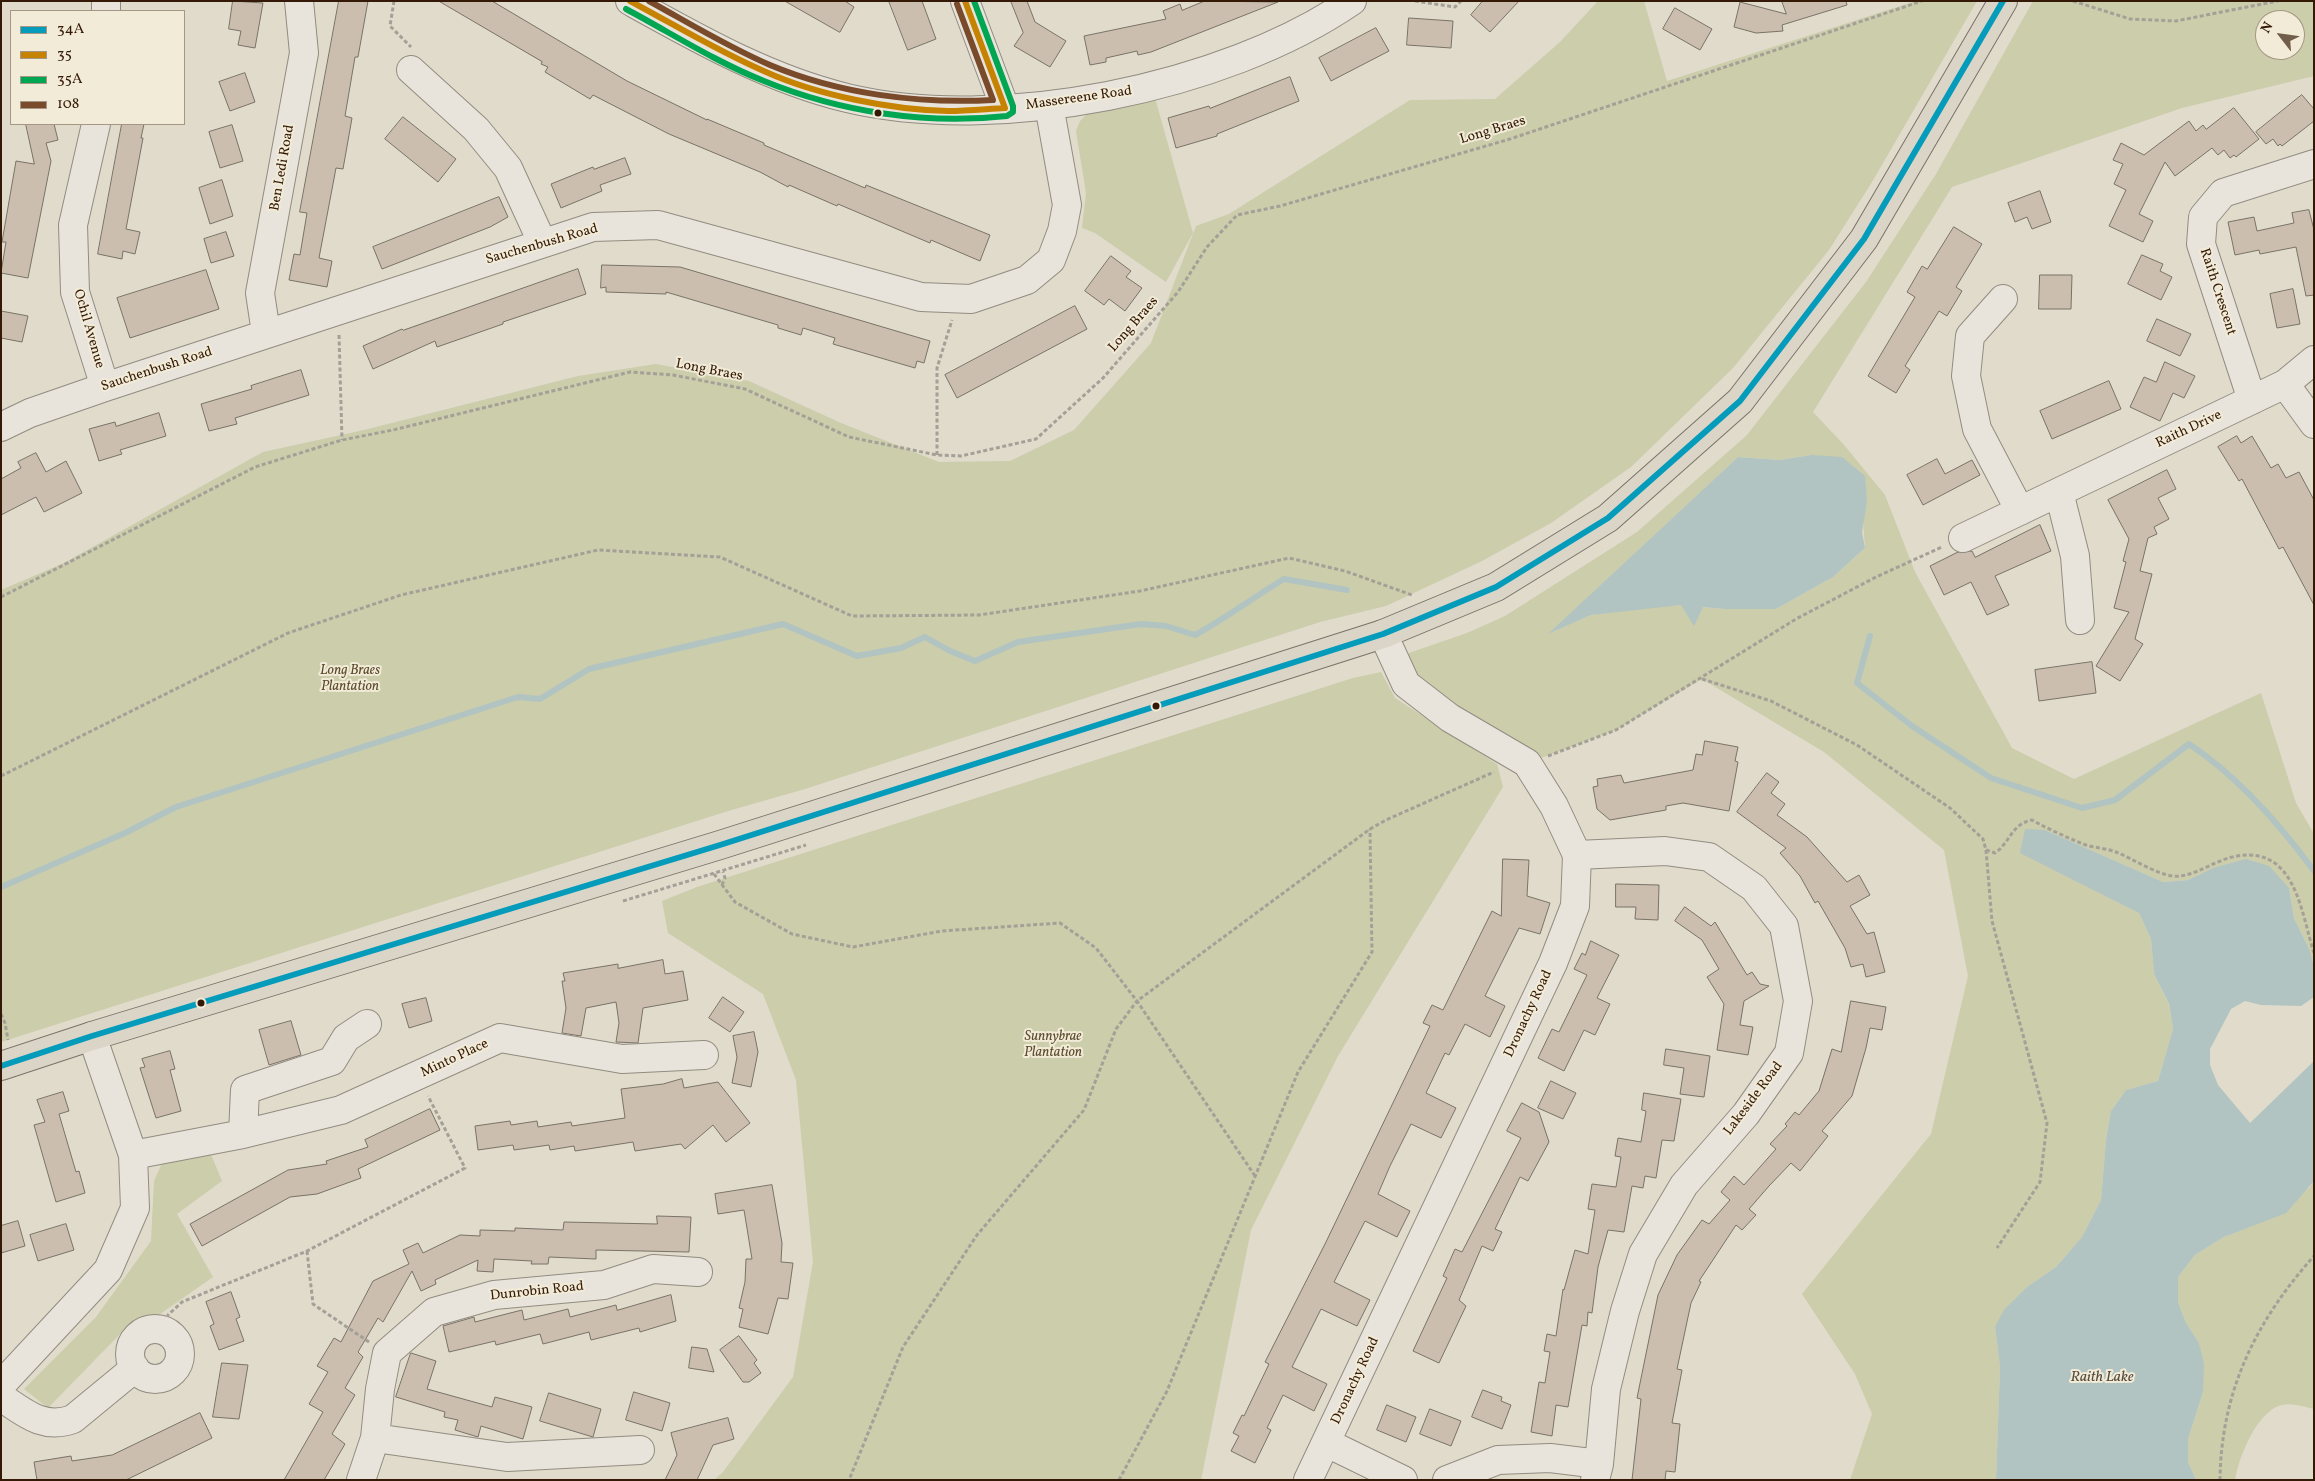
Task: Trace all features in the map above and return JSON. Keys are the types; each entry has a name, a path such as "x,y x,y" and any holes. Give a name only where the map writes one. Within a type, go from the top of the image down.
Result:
{"main road":[{"path":"5,1057 92,1036 705,850 1383,634 1496,586 1608,518 1740,401 1864,239 2003,1"}],"street":[{"name":"Ben Ledi Road","path":"266,334 260,293 304,53 299,1"},
{"name":"Massereene Road","path":"630,1 726,53 768,73 805,86 848,98 925,110 950,111 1049,105 1140,90 1237,60 1295,34 1352,1"},
{"path":"965,1 1005,108"},
{"path":"412,70 476,129 508,168 542,242"},
{"name":"Sauchenbush Road","path":"1,427 30,413 105,387 542,242 593,227 658,224 921,297 971,300 1027,280 1051,260 1062,231 1067,206 1049,105"},
{"name":"Ochil Avenue","path":"96,125 74,225 75,292 105,387"},
{"name":"Raith Crescent","path":"2252,400 2201,244 2203,216 2223,193 2314,164"},
{"path":"2003,299 1970,336 1966,376 1977,429 2020,511"},
{"name":"Raith Drive","path":"1963,538 2285,384 2314,360"},
{"path":"2285,384 2314,424"},
{"path":"2059,492 2075,556 2080,620"},
{"name":"Dronachy Road","path":"1308,1480 1553,963 1575,906 1578,855 1554,806 1519,766 1450,718 1406,684 1383,634"},
{"name":"Lakeside Road","path":"1578,855 1665,851 1709,857 1754,888 1784,926 1798,1002 1789,1053 1746,1114 1684,1185 1643,1254 1625,1312 1606,1389 1597,1472"},
{"path":"243,1134 245,1090 332,1061 346,1038 367,1024"},
{"path":"1,1385 108,1270 135,1208 133,1155 92,1036"},
{"name":"Minto Place","path":"133,1155 243,1134 341,1110 500,1038 622,1059 704,1055"},
{"name":"Dunrobin Road","path":"387,1353 434,1312 494,1295 604,1286 652,1269 698,1272"},
{"path":"151,1330 162,1330 174,1338 178,1345 180,1356 178,1365 169,1375 157,1379 147,1378 135,1368 131,1358 135,1340 143,1333 151,1330"},
{"path":"361,1480 375,1438 380,1389 387,1353"},
{"path":"1,1397 39,1421 53,1424 63,1422 73,1419 135,1368"},
{"path":"375,1438 507,1458 640,1450"},
{"path":"1327,1442 1403,1480"},
{"path":"1447,1480 1498,1460 1550,1458 1597,1472"}],"path":[{"path":"394,1 390,26 416,52 412,70"},
{"path":"1415,1 1455,7 1461,1"},
{"name":"Long Braes","path":"1,597 255,467 342,440 393,430 630,372 672,375 745,389 849,437 937,455 961,456 1036,439 1103,378 1178,292 1207,247 1237,215 1280,206 1510,138 1922,1"},
{"path":"2073,1 2130,19 2176,21 2278,1"},
{"path":"937,455 937,368 958,299"},
{"path":"338,310 342,440"},
{"path":"849,1480 902,1348 977,1235 1084,1110 1116,1029 1137,1001 1386,820 1505,767 1519,766 1616,730 1702,679 1796,619 1876,577 1963,538"},
{"path":"1,776 288,633 401,595 598,550 720,557 852,616 979,615 1140,591 1289,558 1345,571 1446,608"},
{"path":"1702,679 1771,701 1857,745 1950,808 1983,839 1986,850 1992,921 2047,1123 2040,1182 1997,1248"},
{"path":"1986,850 1995,853 2002,848 2010,832 2022,822 2032,820 2085,844 2115,851 2166,874 2179,877 2236,856 2263,858 2271,861 2287,875 2296,890 2314,954"},
{"path":"1119,1480 1167,1391 1298,1072 1372,952 1370,830"},
{"path":"619,903 809,844"},
{"path":"705,850 714,875 735,902 792,934 853,947 942,931 1060,923 1096,948 1137,1001 1255,1176"},
{"path":"722,886 725,878 723,872"},
{"path":"1,1014 6,1023 5,1057"},
{"path":"162,1330 168,1315 182,1302 308,1251 465,1168 418,1075"},
{"path":"308,1251 313,1304 387,1353"},
{"path":"2220,1480 2222,1439 2230,1396 2245,1358 2267,1316 2294,1279 2314,1256"}],"green space":[{"name":"Long Braes Plantation","path":"1598,1 1644,1 1667,81 1916,1 1977,1 1872,182 1829,250 1733,368 1631,467 1551,523 1482,561 1386,606 1320,622 805,789 728,811 1,1042 1,590 64,563 263,452 364,430 578,376 656,364 749,381 841,423 939,462 1010,461 1074,430 1151,343 1196,226 1229,214 1410,100 1495,99 1560,42"},
{"path":"2033,1 2314,1 2314,76 2182,108 1952,187 1813,412 1845,446 1885,495 1915,572 2012,748 2074,779 2261,693 2296,803 2314,834 2314,967 2310,951 2294,918 2289,888 2213,868 2188,880 2163,882 2045,830 2066,875 2139,913 2151,939 2154,974 2169,1005 2173,1029 2158,1081 2126,1090 2111,1111 2106,1139 2101,1200 2082,1237 2056,1267 2027,1287 1995,1327 2000,1367 1996,1480 1850,1480 1872,1414 1855,1374 1802,1294 1931,1134 1968,976 1944,850 1824,752 1702,679 1616,730 1541,758 1410,679 1409,653 1467,633 1505,616 1637,532 1747,435 1866,282 1936,174","holes":["1811,455 1867,502 1863,521 1865,548 1833,577 1776,609 1724,609 1681,605 1649,607 1591,615 1550,633 1738,457 1780,460"]},
{"path":"1155,98 1193,233 1166,282 1095,233 1082,228 1086,193 1076,131 1080,121 1090,111"},
{"name":"Sunnybrae Plantation","path":"1381,672 1395,698 1497,764 1503,787 1338,1056 1251,1230 1201,1480 714,1480 723,1472 793,1377 813,1262 796,1080 763,994 668,933 662,901 697,887 1353,678"},
{"path":"210,1152 222,1181 177,1214 213,1277 153,1319 124,1330 48,1408 24,1389 96,1317 151,1241 154,1181 163,1161"},
{"path":"2314,1181 2314,1409 2290,1404 2276,1407 2254,1429 2244,1450 2235,1480 2196,1480 2188,1462 2188,1439 2203,1392 2199,1343 2186,1323 2178,1302 2178,1277 2195,1255 2224,1237 2254,1225 2309,1188"}],"water":[{"path":"1811,455 1842,457 1865,476 1867,502 1862,532 1865,548 1833,577 1776,609 1703,607 1694,626 1681,605 1591,615 1548,634 1738,457 1780,460"},
{"name":"Raith Lake","path":"2025,829 2045,830 2163,882 2188,880 2213,868 2246,859 2269,866 2289,888 2294,918 2310,951 2314,967 2314,997 2301,1006 2261,1005 2245,1001 2231,1009 2210,1049 2210,1065 2218,1085 2250,1123 2314,1061 2314,1181 2286,1213 2224,1237 2195,1255 2178,1277 2178,1302 2186,1323 2199,1343 2204,1364 2203,1392 2188,1439 2188,1462 2196,1480 1996,1480 2000,1367 1995,1327 2004,1310 2027,1287 2056,1267 2082,1237 2101,1200 2106,1139 2111,1111 2126,1090 2158,1081 2173,1029 2169,1004 2154,974 2151,939 2139,913 2020,853"}],"building":[{"path":"233,1 263,3 255,48 238,45 241,31 229,29"},
{"path":"339,1 368,1 358,57 355,57 345,116 352,118 343,169 336,168 319,258 332,261 327,287 289,280 294,254 300,255 307,213 300,212"},
{"path":"439,1 492,1 627,81 707,120 865,188 866,185 990,235 980,261 931,240 930,243 838,204 837,206 789,185 788,187 760,172 669,134 593,95 590,99 545,72 548,67 541,64 542,62"},
{"path":"785,1 845,1 854,7 840,32"},
{"path":"889,1 922,1 936,39 908,50"},
{"path":"1011,1 1027,1 1035,22 1066,41 1050,67 1014,46 1023,33"},
{"path":"1205,1 1278,2 1151,52 1138,55 1137,51 1106,58 1106,62 1090,65 1084,36 1166,19 1163,11 1180,4 1182,10"},
{"path":"1483,1 1519,1 1490,32 1471,15"},
{"path":"1782,1 1846,1 1847,5 1782,25 1783,31 1756,33 1734,27 1740,2 1786,14"},
{"path":"1675,8 1712,29 1700,50 1663,29"},
{"path":"1409,18 1453,21 1451,48 1407,45"},
{"path":"1376,28 1389,51 1331,81 1319,58"},
{"path":"245,73 255,102 230,111 219,82"},
{"path":"1290,77 1299,101 1217,134 1217,136 1176,148 1168,118 1209,106 1210,108"},
{"path":"2302,95 2314,109 2314,121 2282,146 2280,144 2278,146 2273,139 2266,144 2256,132"},
{"path":"2234,108 2259,139 2236,157 2234,155 2230,158 2224,150 2218,155 2212,148 2175,176 2165,162 2139,214 2153,221 2143,242 2109,226 2126,190 2114,184 2123,164 2113,160 2121,143 2144,155 2189,121 2196,131 2203,125 2206,129"},
{"path":"403,117 456,159 438,182 385,139"},
{"path":"26,125 54,125 58,140 46,143 51,161 28,278 1,273 6,242 2,242 16,161 34,164"},
{"path":"122,125 144,125 126,229 140,232 135,254 123,251 122,259 98,254"},
{"path":"232,125 243,161 220,168 209,132"},
{"path":"625,158 631,174 600,185 602,191 561,208 551,184 593,167 594,169"},
{"path":"222,180 233,216 210,224 199,188"},
{"path":"2040,191 2051,222 2032,229 2027,217 2015,222 2008,203"},
{"path":"499,197 508,217 490,227 382,269 373,247"},
{"path":"2309,210 2314,230 2314,295 2306,296 2296,247 2260,254 2259,250 2235,255 2228,222 2254,217 2257,231 2294,223 2292,213"},
{"path":"1954,227 1982,244 1956,287 1962,291 1947,316 1939,311 1905,366 1910,370 1896,393 1868,376 1915,297 1907,292 1922,266 1927,269"},
{"path":"226,232 234,256 211,263 204,239"},
{"path":"2142,255 2163,264 2160,271 2172,277 2161,300 2128,284"},
{"path":"1111,256 1131,271 1126,277 1142,288 1125,311 1109,299 1104,305 1085,291"},
{"path":"602,265 680,267 930,341 924,363 917,361 915,368 833,344 835,338 803,328 801,335 778,328 778,325 666,292 666,294 606,292 606,287 601,288"},
{"path":"578,269 586,294 503,322 503,324 437,347 435,341 373,369 363,346 402,329"},
{"path":"206,270 219,309 130,338 117,298"},
{"path":"2040,275 2072,275 2071,309 2039,309"},
{"path":"2293,289 2300,324 2277,328 2270,294"},
{"path":"1075,306 1087,329 957,398 945,375"},
{"path":"1,311 28,316 22,342 1,338"},
{"path":"2157,319 2191,334 2180,356 2147,341"},
{"path":"2165,362 2195,376 2184,398 2173,393 2160,421 2130,407 2144,377 2156,382"},
{"path":"301,370 309,395 235,418 237,424 209,431 201,404 252,389 251,386"},
{"path":"2109,381 2121,409 2052,439 2040,411"},
{"path":"159,413 166,436 120,450 122,454 99,461 89,429 115,422 116,426"},
{"path":"2237,436 2241,443 2252,436 2271,468 2278,464 2286,478 2299,472 2314,500 2314,605 2283,547 2279,549 2242,479 2239,481 2218,447"},
{"path":"36,453 46,472 66,461 82,493 44,512 36,497 1,515 1,479 21,468 18,462"},
{"path":"1937,459 1945,474 1972,460 1980,475 1923,505 1907,475"},
{"path":"2167,470 2176,489 2158,498 2169,519 2154,527 2157,534 2148,538 2140,571 2152,574 2135,639 2143,644 2120,681 2096,666 2129,612 2114,608 2126,562 2123,561 2129,539 2108,500"},
{"path":"2040,525 2051,551 1995,576 2009,605 1987,615 1971,582 1944,595 1930,566 1958,552 1972,551 1975,557"},
{"path":"2092,662 2096,693 2039,701 2035,670"},
{"path":"1705,741 1738,747 1735,761 1738,762 1729,811 1683,803 1666,806 1666,810 1610,820 1597,809 1593,787 1598,786 1597,779 1621,775 1624,783 1693,770 1696,754 1702,755"},
{"path":"1767,773 1779,782 1771,793 1785,804 1777,815 1807,837 1847,882 1859,875 1870,895 1850,906 1867,934 1874,932 1885,972 1866,977 1863,964 1851,967 1845,948 1818,901 1815,903 1800,876 1780,853 1786,848 1737,812"},
{"path":"1503,859 1529,860 1527,896 1550,903 1540,934 1519,928 1485,996 1505,1006 1490,1037 1465,1024 1449,1055 1445,1053 1426,1093 1456,1108 1441,1138 1411,1124 1390,1166 1378,1194 1410,1211 1397,1237 1365,1221 1334,1282 1370,1300 1357,1326 1321,1309 1292,1367 1327,1384 1314,1411 1283,1395 1267,1428 1271,1430 1255,1463 1231,1451 1239,1436 1233,1433 1242,1415 1244,1416 1269,1364 1265,1362 1325,1244 1430,1026 1423,1023 1432,1005 1443,1010 1492,911 1501,916"},
{"path":"1616,884 1659,885 1658,920 1635,919 1636,907 1616,907"},
{"path":"1685,907 1711,926 1715,922 1747,975 1752,972 1760,984 1769,986 1744,1001 1740,1025 1753,1027 1748,1055 1717,1050 1724,1004 1707,977 1719,969 1702,940 1675,921"},
{"path":"1591,941 1619,955 1597,998 1610,1004 1595,1035 1584,1030 1564,1071 1538,1058 1552,1029 1559,1032 1587,975 1574,969 1582,953 1585,955"},
{"path":"663,960 665,974 683,971 688,1000 643,1008 638,1043 616,1042 619,1023 616,1002 586,1008 581,1036 562,1033 566,1008 562,981 565,981 563,973 618,964 618,968"},
{"path":"723,997 744,1012 730,1032 709,1018"},
{"path":"426,998 432,1021 409,1028 402,1004"},
{"path":"1851,1001 1886,1007 1882,1030 1870,1028 1852,1096 1822,1131 1828,1136 1800,1171 1791,1163 1769,1186 1749,1209 1756,1215 1742,1230 1736,1225 1699,1281 1701,1282 1691,1303 1677,1369 1682,1370 1672,1423 1680,1424 1675,1472 1666,1471 1665,1480 1632,1480 1641,1399 1637,1398 1658,1295 1677,1255 1702,1220 1709,1224 1730,1200 1721,1192 1734,1176 1744,1185 1776,1149 1770,1144 1787,1126 1785,1124 1795,1112 1799,1115 1819,1091 1832,1049 1841,1052"},
{"path":"291,1021 301,1055 269,1065 259,1030"},
{"path":"754,1032 758,1052 751,1087 732,1083 737,1057 733,1036"},
{"path":"1666,1049 1710,1056 1704,1097 1680,1094 1684,1068 1664,1065"},
{"path":"170,1051 175,1069 170,1070 181,1111 156,1118 140,1068 145,1067 142,1059"},
{"path":"682,1079 684,1088 718,1082 750,1123 726,1142 713,1125 685,1149 681,1144 635,1151 633,1142 575,1151 574,1146 550,1150 549,1145 514,1150 513,1145 478,1150 475,1126 510,1121 511,1125 537,1121 538,1127 571,1122 572,1126 625,1118 621,1089 663,1084"},
{"path":"1551,1081 1576,1093 1563,1119 1538,1108"},
{"path":"63,1092 69,1111 59,1114 76,1172 79,1171 85,1193 56,1202 34,1125 45,1122 37,1100"},
{"path":"1644,1093 1681,1099 1674,1141 1662,1140 1656,1178 1645,1176 1643,1188 1632,1186 1624,1232 1608,1230 1598,1267 1592,1313 1588,1312 1587,1326 1582,1325 1568,1407 1556,1405 1552,1436 1531,1432 1539,1382 1545,1383 1550,1352 1544,1351 1547,1334 1556,1336 1563,1289 1575,1250 1588,1254 1595,1210 1588,1209 1592,1184 1616,1187 1621,1157 1615,1156 1618,1138 1641,1142 1646,1111 1642,1110"},
{"path":"1522,1103 1539,1112 1549,1142 1528,1181 1520,1177 1495,1229 1502,1232 1493,1251 1482,1246 1459,1300 1466,1306 1439,1363 1413,1351 1447,1278 1443,1276 1455,1249 1462,1252 1521,1138 1507,1131"},
{"path":"430,1109 440,1130 358,1169 361,1178 317,1194 290,1197 202,1246 190,1224 288,1170 327,1164 326,1161 368,1147 365,1140"},
{"path":"772,1185 782,1243 781,1262 793,1263 788,1299 778,1298 768,1334 739,1327 743,1309 739,1308 745,1282 746,1259 752,1259 744,1210 718,1214 715,1194"},
{"path":"657,1216 691,1217 689,1252 596,1250 596,1259 549,1257 548,1264 531,1264 532,1261 494,1259 493,1272 477,1271 478,1260 435,1280 436,1284 421,1291 412,1271 383,1322 378,1318 358,1352 363,1357 345,1388 355,1395 332,1434 345,1444 324,1480 284,1480 323,1412 309,1404 328,1372 317,1366 334,1338 341,1342 373,1281 409,1264 403,1250 418,1243 423,1253 460,1235 480,1236 480,1230 515,1231 515,1228 563,1230 564,1222 657,1224"},
{"path":"18,1221 25,1246 1,1253 1,1226"},
{"path":"66,1224 74,1250 38,1261 30,1235"},
{"path":"231,1292 240,1317 236,1319 244,1341 219,1350 210,1326 214,1324 206,1302"},
{"path":"671,1295 676,1321 640,1332 639,1328 591,1340 589,1332 543,1344 540,1334 496,1345 495,1341 449,1352 443,1326 474,1317 475,1322 522,1310 524,1320 568,1309 570,1317 616,1305 617,1310"},
{"path":"739,1336 757,1360 754,1363 761,1373 749,1382 743,1382 720,1350"},
{"path":"692,1347 707,1349 714,1372 689,1368"},
{"path":"411,1353 436,1361 427,1389 492,1407 495,1397 532,1407 523,1439 481,1426 478,1437 455,1430 458,1420 444,1417 445,1412 396,1397"},
{"path":"222,1363 248,1365 239,1419 213,1417"},
{"path":"1483,1390 1502,1397 1501,1401 1511,1405 1502,1429 1472,1417"},
{"path":"634,1392 670,1403 662,1431 626,1420"},
{"path":"549,1393 601,1409 593,1437 540,1421"},
{"path":"1387,1405 1416,1417 1406,1442 1377,1430"},
{"path":"1430,1409 1461,1421 1451,1446 1420,1434"},
{"path":"200,1413 212,1438 126,1480 37,1480 34,1462 71,1456 72,1461 112,1455"},
{"path":"728,1418 734,1439 713,1445 697,1480 665,1480 677,1455 671,1433"}],"waterway":[{"path":"1,887 125,833 176,807 518,697 540,699 589,669 783,624 857,656 901,648 925,637 950,651 975,661 1018,642 1141,624 1166,626 1195,635 1284,579 1347,590"},
{"path":"1870,636 1857,683 1912,726 1991,778 2082,808 2115,800 2189,744 2224,771 2257,802 2314,871"}],"transit line":[{"name":"35","path":"630,1 731,56 808,88 855,100 903,108 948,111 1005,108 965,1"},
{"name":"108","path":"649,1 739,51 796,75 823,83 879,95 908,98 965,101 993,100 957,4"},
{"name":"35A","path":"626,9 746,73 793,92 823,101 853,108 915,117 946,119 1007,116 1013,112 1013,106 974,1"},
{"name":"34A","path":"1,1066 92,1036 720,845 1383,634 1496,587 1608,518 1740,401 1864,239 2003,1"}]}
